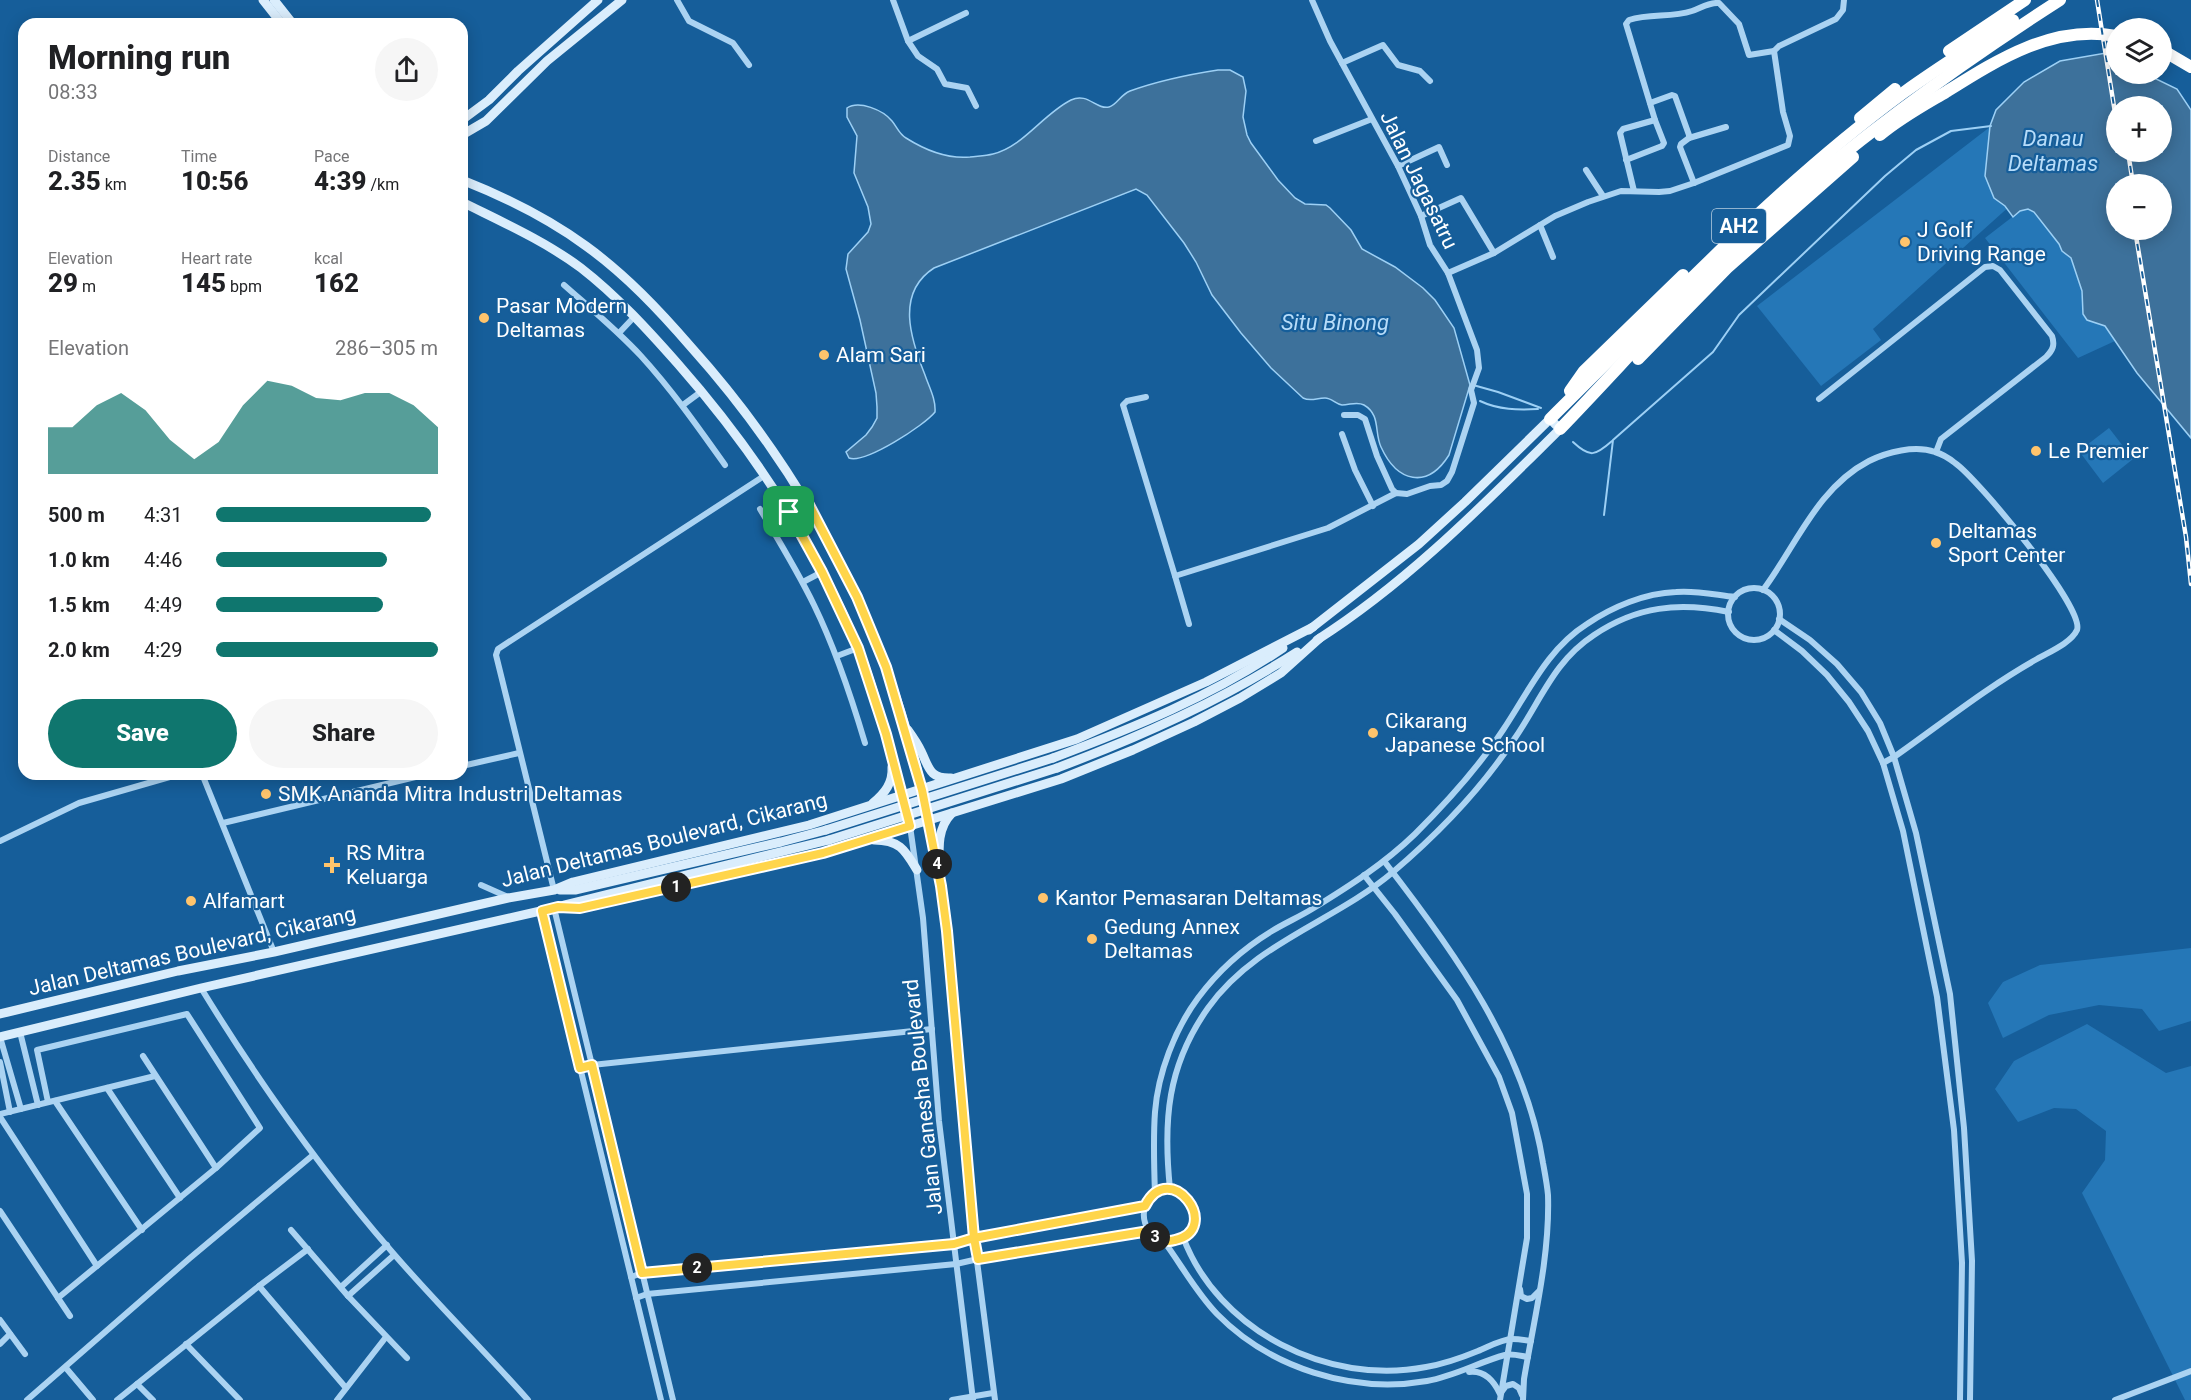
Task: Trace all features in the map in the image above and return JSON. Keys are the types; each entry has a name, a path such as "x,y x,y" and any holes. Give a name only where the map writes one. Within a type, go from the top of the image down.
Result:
{"highway":[{"path":"1949,56 2025,0"},
{"path":"1949,56 2044,0"},
{"name":"AH2","path":"1560,429 1750,234 1812,180 1911,100 2060,0"},
{"path":"1602,385 1623,374 1727,268 1886,130 1979,71 2029,46 2070,35 2106,35"},
{"name":"AH2","path":"1550,419 1584,371 1682,276 1803,165 1882,99 1949,56"},
{"path":"2172,56 2191,68"}],"main road":[{"path":"263,0 277,18"},
{"path":"274,0 288,18"},
{"path":"468,116 489,100 518,70 598,0"},
{"path":"468,132 486,121 547,61 622,0"},
{"path":"468,183 512,201 557,227 585,245 632,284 719,378 774,451 807,501 857,597 886,667 922,790 928,820 823,853 580,908 556,908"},
{"path":"468,205 549,247 580,268 635,316 702,391 764,476 789,512 822,572 858,648 886,734 910,826"},
{"path":"1550,419 1560,429"},
{"name":"AH2","path":"1313,627 1419,544 1550,419"},
{"name":"AH2","path":"928,820 1061,778 1133,750 1194,722 1281,673 1320,638 1428,557 1560,429"},
{"path":"789,512 807,501"},
{"path":"554,890 575,890 826,830 1053,758 1159,716 1210,692 1266,660 1313,627"},
{"name":"Jalan Deltamas Boulevard, Cikarang","path":"0,1014 178,971 274,952 508,897 554,890 573,882 809,825 1077,739 1141,712 1313,627"},
{"path":"0,1037 201,988 556,908 578,900 829,840 1057,768 1113,747 1204,706 1272,669 1320,638"},
{"path":"902,720 933,774 942,778 964,776"},
{"path":"867,807 882,796 888,787 892,774 892,758"},
{"path":"940,880 940,837 944,821 954,812"},
{"path":"864,840 886,840 897,843 906,851 917,870"}],"street":[{"path":"677,0 689,21 733,43 750,64"},
{"path":"893,0 901,26 918,56 937,69 944,83 967,88 976,106"},
{"name":"Jalan Jagasatru","path":"1312,0 1342,63 1398,166 1421,216 1430,245 1448,273 1477,350 1479,368 1473,379 1471,390 1474,403 1450,478 1441,485 1430,486 1407,494 1396,493"},
{"path":"1626,160 1664,145 1626,24 1629,20 1646,16 1681,14 1712,3 1719,3 1739,24 1749,55 1774,51 1779,46 1836,19 1843,10 1844,0"},
{"path":"908,41 966,13"},
{"path":"1342,63 1383,45 1398,65 1420,70 1430,81"},
{"path":"1448,273 1494,253 1568,210 1603,196 1621,191 1659,192 1694,183 1786,146 1790,142 1790,136 1780,94 1774,51"},
{"path":"1650,104 1674,95 1689,138"},
{"path":"1316,141 1372,119"},
{"path":"1634,192 1620,134 1621,131 1655,120"},
{"path":"1694,183 1680,147 1681,144 1689,138 1726,127"},
{"path":"1398,166 1439,147 1447,165"},
{"path":"1586,170 1603,196"},
{"path":"1421,216 1461,198 1494,253"},
{"path":"1540,225 1553,257"},
{"path":"1819,399 1985,267 1993,266 2000,270 2052,336 2054,343 2052,350 1941,439 1936,453"},
{"path":"564,285 619,333 682,405 725,465"},
{"path":"619,333 635,316"},
{"path":"682,405 702,391"},
{"path":"1146,397 1127,401 1123,405 1189,624"},
{"path":"1175,576 1328,528 1396,493 1377,456 1365,419 1358,415 1344,416"},
{"path":"1342,434 1355,470 1373,506"},
{"path":"1763,590 1810,515 1844,480 1868,462 1884,455 1912,449 1936,453 1955,462 2012,526 2060,588 2078,625 2067,641 2013,673 1883,763"},
{"path":"554,890 496,655 498,649 764,476"},
{"path":"760,509 803,582 837,656 865,743"},
{"path":"803,582 822,572"},
{"path":"1155,1194 1155,1110 1163,1071 1179,1029 1198,998 1219,974 1245,950 1273,930 1344,890 1413,836 1477,767 1545,664 1563,643 1585,625 1612,609 1645,598 1676,592 1735,597 1748,589 1763,590 1778,604 1779,619 1774,630 1761,639 1745,638 1732,627 1729,612 1735,597"},
{"path":"1170,1190 1166,1147 1168,1111 1173,1084 1191,1036 1209,1007 1228,984 1254,960 1281,941 1352,902 1393,873 1488,776 1516,738 1554,673 1572,652 1594,635 1637,614 1674,606 1706,607 1729,612"},
{"path":"1779,619 1810,640 1843,671 1880,723 1894,757 1916,833 1950,994 1964,1128 1972,1261 1970,1400"},
{"path":"1774,630 1819,667 1849,702 1868,731 1883,763 1903,831 1937,997 1954,1130 1962,1263 1960,1400"},
{"path":"837,656 858,648"},
{"path":"468,765 519,753"},
{"path":"0,842 79,803 159,780"},
{"path":"205,780 274,952"},
{"path":"223,823 404,780"},
{"name":"Jalan Ganesha Boulevard","path":"928,820 947,931 974,1238 994,1396"},
{"name":"Jalan Ganesha Boulevard","path":"910,826 917,870 939,1121 973,1398"},
{"path":"1383,861 1414,900 1473,987 1518,1069 1528,1097 1541,1148 1548,1193 1548,1240 1523,1399"},
{"path":"1364,875 1456,1000 1486,1053 1508,1104 1521,1152 1527,1194 1527,1238 1500,1397"},
{"path":"481,885 508,897"},
{"path":"556,908 673,1400"},
{"path":"542,911 661,1400"},
{"path":"201,988 255,1073 313,1155 394,1255 528,1400"},
{"path":"1937,997 1950,994"},
{"path":"58,1298 142,1230 216,1168 260,1128 187,1014 37,1050 52,1101 142,1230"},
{"path":"580,1068 932,1029"},
{"path":"20,1032 38,1105"},
{"path":"0,1037 21,1109"},
{"path":"143,1056 216,1168"},
{"path":"0,1062 10,1112"},
{"path":"98,1266 0,1116 155,1076"},
{"path":"107,1088 180,1198"},
{"path":"27,1400 313,1155"},
{"path":"1162,1240 1173,1241 1183,1237 1193,1224 1194,1208 1185,1195 1170,1190 1155,1194 1145,1206 1143,1216 1149,1231 1162,1240 1178,1260 1195,1289 1218,1315 1247,1340 1280,1359 1313,1373 1350,1382 1388,1385 1427,1381 1508,1354 1528,1357"},
{"path":"631,1276 642,1273 954,1244 974,1238 1145,1206"},
{"path":"0,1211 70,1316"},
{"path":"291,1230 348,1296 407,1358"},
{"path":"636,1298 647,1294 956,1264 1149,1231"},
{"path":"1183,1237 1206,1282 1227,1305 1255,1329 1286,1347 1318,1360 1352,1369 1388,1371 1425,1368 1474,1353 1510,1338 1531,1341"},
{"path":"341,1287 387,1245"},
{"path":"117,1400 308,1249"},
{"path":"348,1296 394,1255"},
{"path":"259,1286 346,1388"},
{"path":"1519,1286 1521,1296 1527,1299 1532,1298 1539,1290"},
{"path":"0,1320 26,1354"},
{"path":"1960,1324 1971,1325"},
{"path":"0,1344 10,1334"},
{"path":"337,1400 386,1336"},
{"path":"186,1344 240,1400"},
{"path":"1474,1353 1479,1365"},
{"path":"66,1368 93,1400"},
{"path":"1459,1372 1476,1371 1487,1376 1495,1384 1500,1397"},
{"path":"2115,1400 2191,1371"},
{"path":"138,1384 153,1400"},
{"path":"1500,1397 1506,1386 1513,1384 1519,1388 1523,1399"},
{"path":"952,1400 994,1396"}],"shaded area":[{"name":"J Golf Driving Range","path":"1999,120 2042,177 1873,329 1881,340 1821,386 1757,306"},
{"path":"2028,209 2034,212 2062,251 2071,258 2082,291 2083,314 2087,320 2105,326 2115,341 2078,358 1985,238 2020,211"},
{"path":"2109,428 2133,459 2103,483 2079,451"},
{"path":"2191,948 2191,1021 2159,1031 2142,1009 2099,1005 2049,1015 2003,1038 1988,1003 2003,982 2040,965"},
{"path":"2087,1024 2166,1073 2191,1066 2191,1400 2185,1400 2082,1193 2105,1160 2106,1131 2076,1109 2054,1108 2018,1122 1995,1089 2014,1061"}],"water":[{"name":"Danau Deltamas","path":"2106,53 2106,84 2167,84 2177,89 2191,110 2191,438 2137,373 2105,326 2087,320 2083,314 2082,291 2071,258 2062,251 2034,212 2028,209 2020,211 2013,217 2005,206 1994,198 1985,176 1990,126 1996,110 2024,82 2060,61"},
{"name":"Situ Binong","path":"1218,70 1230,70 1243,77 1246,91 1243,117 1247,135 1278,180 1295,198 1305,204 1326,205 1330,208 1351,230 1362,249 1395,267 1423,288 1435,300 1454,328 1470,385 1449,455 1440,466 1422,477 1404,474 1395,468 1381,447 1373,414 1364,405 1356,403 1342,405 1327,398 1311,400 1303,398 1271,368 1241,333 1212,295 1184,243 1147,195 1136,189 934,268 922,278 914,290 910,304 911,332 933,398 935,412 908,434 881,450 857,458 849,458 846,452 872,427 877,418 877,407 860,320 846,269 848,254 868,232 871,224 868,207 854,173 857,136 847,117 847,108 858,105 877,110 888,117 904,136 937,153 953,157 981,156 993,154 1014,145 1051,113 1071,100 1082,98 1100,106 1109,107 1130,91 1151,84"}],"waterway":[{"path":"1604,515 1613,440 1713,352 1739,315 1885,176 1916,150 1951,131 1991,126"},
{"path":"1473,385 1541,408"},
{"path":"1480,401 1509,409 1538,409"},
{"path":"1573,442 1584,451 1592,453 1601,450 1612,441"}],"railway":[{"path":"2097,0 2112,96"},
{"path":"2130,162 2131,174"},
{"path":"2137,240 2186,537 2191,584"}],"place":[{"name":"J Golf Driving Range","path":"1905,242"},
{"name":"Pasar Modern Deltamas","path":"484,318"},
{"name":"Alam Sari","path":"824,355"},
{"name":"Le Premier","path":"2036,451"},
{"name":"Deltamas Sport Center","path":"1936,543"},
{"name":"Cikarang Japanese School","path":"1373,733"},
{"name":"SMK Ananda Mitra Industri Deltamas","path":"266,794"},
{"name":"RS Mitra Keluarga","path":"332,865"},
{"name":"Kantor Pemasaran Deltamas","path":"1043,898"},
{"name":"Alfamart","path":"191,901"},
{"name":"Gedung Annex Deltamas","path":"1092,939"}],"route":[{"path":"789,512 807,501 857,597 886,667 922,790 941,886 947,931 974,1238 978,1259 1149,1231 1162,1240 1173,1241 1183,1237 1193,1224 1194,1208 1185,1195 1175,1190 1165,1190 1151,1197 1145,1206 974,1238 954,1244 642,1273 592,1065 580,1068 542,911 558,907 580,908 754,869 823,853 910,826 886,734 858,648 822,572 789,512"}]}
